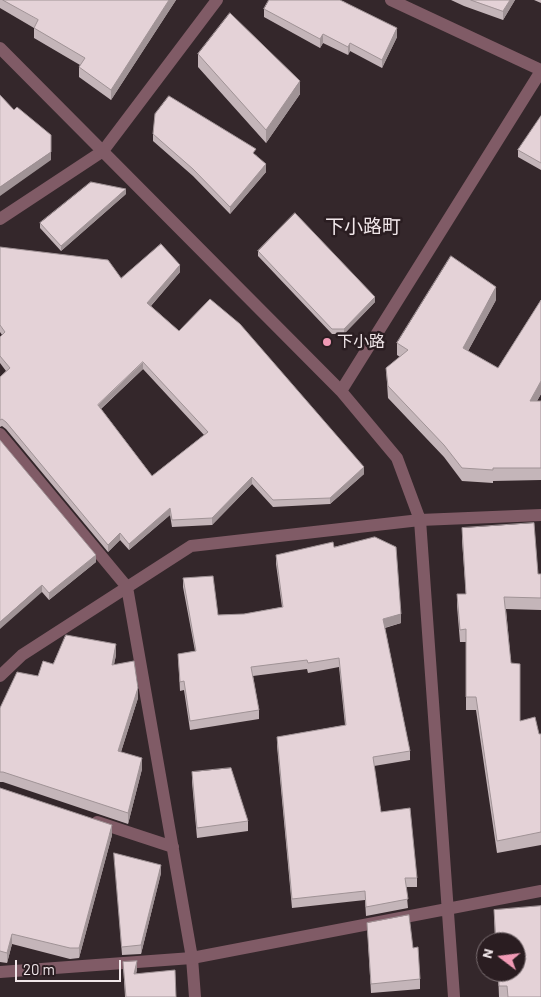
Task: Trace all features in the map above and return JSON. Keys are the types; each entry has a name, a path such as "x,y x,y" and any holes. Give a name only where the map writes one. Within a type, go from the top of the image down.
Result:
{"street":[{"path":"0,219 103,151 217,0"},
{"path":"341,391 541,71 391,0"},
{"path":"0,48 341,391 397,458 420,520 454,997"},
{"path":"0,434 128,587 174,847 192,958 195,997"},
{"path":"0,676 22,655 191,546 420,520 541,515"},
{"path":"82,817 174,847"},
{"path":"0,972 192,958 541,891"}],"building":[{"path":"3,0 169,0 111,90 79,67 85,58 34,28 38,20"},
{"path":"269,0 340,0 397,28 382,60 350,43 348,47 323,34 320,39 264,9"},
{"path":"471,0 510,0 503,11"},
{"path":"230,13 300,81 266,130 198,54"},
{"path":"0,95 14,110 17,107 51,135 51,152 0,187"},
{"path":"169,96 256,149 253,153 266,164 230,207 193,169 153,134 155,114"},
{"path":"541,116 541,163 518,150"},
{"path":"91,182 126,189 61,246 40,223"},
{"path":"295,213 375,297 344,329 332,329 258,251"},
{"path":"161,244 180,265 147,303 179,331 210,299 240,324 364,467 330,498 273,500 252,477 212,518 172,520 170,508 129,544 120,533 108,545 6,422 2,419 0,420 0,377 10,368 0,356 0,337 5,332 0,325 0,247 108,260 121,278","holes":["143,362 208,432 152,476 98,405"]},
{"path":"451,256 496,287 463,348 498,368 541,300 541,381 530,401 541,401 541,468 493,468 493,470 462,468 444,445 388,386 386,368 408,350 397,343"},
{"path":"0,440 96,555 49,593 42,585 0,622"},
{"path":"534,523 538,574 541,574 541,598 504,597 511,663 520,664 520,721 535,717 539,734 541,734 541,832 497,841 476,697 466,697 466,629 460,630 457,594 466,594 462,528"},
{"path":"375,537 396,547 401,614 383,619 410,751 373,757 381,812 410,808 417,878 405,878 408,899 366,907 365,891 292,899 277,737 346,725 339,658 308,663 307,660 251,667 259,710 190,721 184,681 180,682 178,654 196,651 183,578 213,576 218,615 244,614 283,607 276,555 333,542 334,547"},
{"path":"66,635 116,644 112,665 134,661 138,688 118,751 142,758 128,813 0,772 0,708 17,672 38,676 43,661 53,664"},
{"path":"231,768 248,821 197,828 192,772"},
{"path":"0,788 112,825 79,948 70,948 12,934 7,953 0,951"},
{"path":"114,853 161,865 141,945 122,947"},
{"path":"541,906 541,997 508,997 507,986 499,986 499,982 526,982 526,932 495,932 494,910"},
{"path":"409,915 413,948 418,947 420,979 371,984 367,923"},
{"path":"137,961 134,974 175,970 176,997 126,997 123,962"}],"place":[{"name":"下小路","path":"327,342"}],"district":[{"name":"下小路町","path":"363,227"}]}
